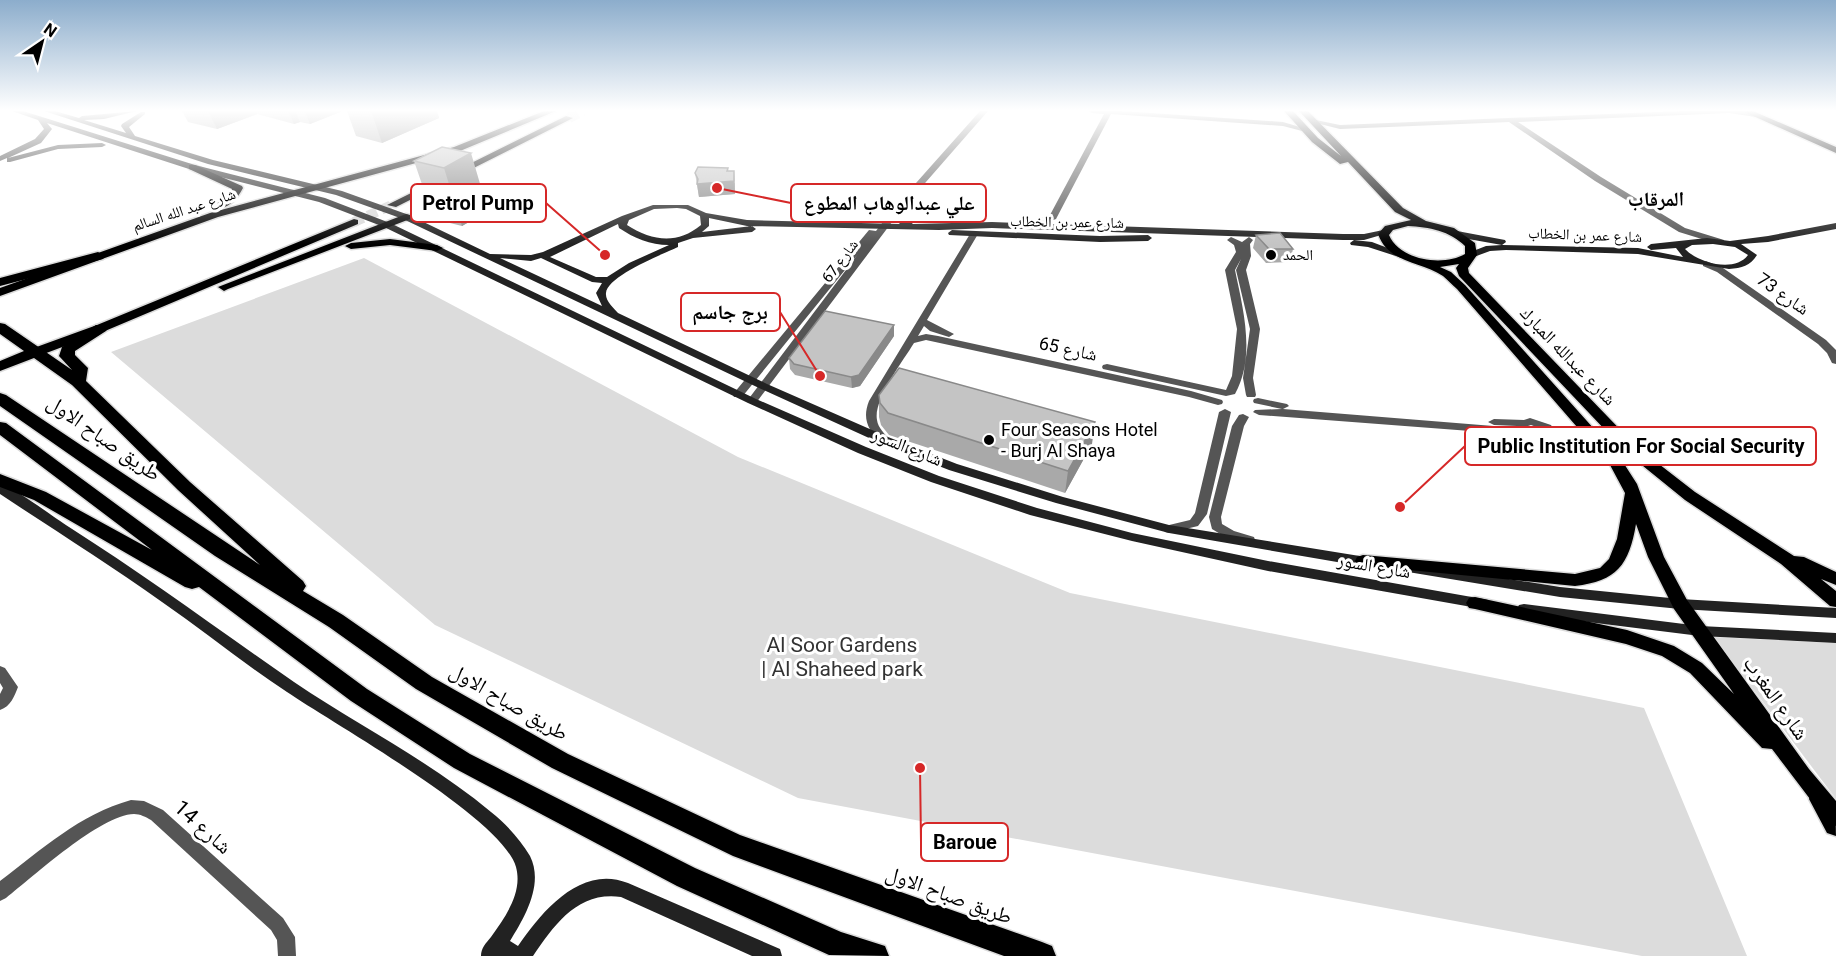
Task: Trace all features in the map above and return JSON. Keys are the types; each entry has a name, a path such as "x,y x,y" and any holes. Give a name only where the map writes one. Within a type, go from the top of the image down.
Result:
{"highway":[{"path":"0,282 98,256"},
{"path":"78,382 80,368 67,356 67,351 75,343 101,328"},
{"path":"3,329 78,382 184,486 336,621"},
{"path":"1,364 12,344 12,339 3,329"},
{"path":"1,364 36,352"},
{"name":"طريق صباح الاول","path":"0,398 222,551 336,621 424,683 570,766 733,844 1042,956"},
{"path":"0,427 359,695 462,761 686,877 867,956"},
{"path":"0,480 40,496 248,614"},
{"path":"1828,808 1836,825"},
{"path":"839,945 875,956"},
{"path":"1013,946 1055,956"}],"main road":[{"path":"10,160 26,156"},
{"name":"شارع السور","path":"154,156 294,193 349,210 387,225 738,395 862,450 935,479 1034,512 1132,537 1268,566 1475,603 1700,631 1836,638"},
{"name":"شارع السور","path":"191,156 316,187 368,202 406,217 763,386 884,440 996,481 1169,529 1270,548 1560,592 1680,604 1836,613"},
{"name":"شارع عبد الله السالم","path":"0,292 214,215 432,156"},
{"path":"392,205 492,156"},
{"path":"1336,156 1389,210 1392,221 1383,237 1385,243 1408,257 1446,264 1470,257 1471,245 1457,234 1399,210 1345,156"},
{"path":"144,239 223,204 238,193 236,185 192,167"},
{"name":"شارع عمر بن الخطاب","path":"625,218 639,211 665,205 688,207 704,216 732,226 759,229 879,229 1100,239 1368,244 1408,257"},
{"path":"895,212 902,222 911,227"},
{"path":"625,218 622,222 624,228 657,242 674,243 689,238 705,226 704,216"},
{"path":"118,321 146,314 288,264 406,217"},
{"path":"480,253 531,258 546,254 625,218"},
{"path":"36,352 101,328 354,222"},
{"path":"1387,229 1408,224 1433,226"},
{"path":"992,225 985,230 994,235"},
{"name":"شارع عمر بن الخطاب","path":"879,229 992,225 1151,232 1364,237 1387,229"},
{"name":"شارع عمر بن الخطاب","path":"609,280 689,238 732,226"},
{"path":"1723,242 1768,239 1831,227 1836,233 1759,250 1749,262 1729,270"},
{"path":"1096,228 1106,233 1100,239"},
{"name":"شارع عمر بن الخطاب","path":"1457,234 1501,242 1649,247 1723,242"},
{"path":"288,264 370,243 390,242 437,248"},
{"path":"1723,242 1744,248 1753,255"},
{"path":"1686,244 1680,248 1684,254 1701,263"},
{"name":"شارع عمر بن الخطاب","path":"1470,257 1489,248 1506,247 1652,252 1701,263"},
{"path":"546,254 546,258 595,280 609,280"},
{"name":"شارع عبدالله المبارك","path":"1408,257 1447,274 1461,287 1621,468 1656,557 1680,604"},
{"name":"شارع عبدالله المبارك","path":"1470,257 1462,268 1463,274 1632,450 1690,496 1793,565 1836,601"},
{"path":"609,280 601,291 602,299 615,316"},
{"path":"0,488 130,573 292,688 470,803 503,834 519,852 524,863 524,894 504,934 488,955"},
{"path":"1363,561 1575,580 1592,579 1608,573 1616,563 1624,540 1632,492"},
{"path":"1743,531 1836,579"},
{"path":"1475,603 1627,637 1676,655 1704,675 1802,775"},
{"name":"شارع المغرب","path":"1680,604 1828,808"},
{"path":"522,956 544,924 563,906 585,893 610,887 622,889 773,956"},
{"path":"488,955 505,948 514,956"}],"street":[{"name":"شارع 67","path":"738,395 943,156"},
{"path":"1029,226 1053,217 1086,156"},
{"path":"1564,156 1682,230 1723,242"},
{"path":"1053,217 1058,224 1069,227"},
{"name":"شارع 67","path":"752,401 879,229"},
{"path":"1682,230 1686,244"},
{"path":"884,440 873,428 870,410 974,234"},
{"path":"1169,529 1194,523 1201,514 1222,407 1220,397 1229,392 1237,375 1242,329 1230,270 1240,258 1241,252 1238,243 1231,240"},
{"path":"1249,240 1245,243 1247,259 1241,270 1255,329 1248,382 1256,403 1276,412 1524,428"},
{"name":"شارع 73","path":"1701,263 1729,270 1822,342 1832,352 1836,361"},
{"name":"شارع 65","path":"922,321 943,332 1229,392 1256,403"},
{"name":"شارع 65","path":"910,341 926,338 938,339 1191,394 1243,417"},
{"name":"شارع 73","path":"1822,342 1836,349"},
{"path":"1836,361 1836,367"},
{"path":"1256,403 1238,426 1215,517 1216,526 1229,534 1270,548"},
{"path":"0,672 11,687 7,697 0,704"},
{"name":"شارع 14","path":"0,892 102,819 118,810 133,807 144,808 157,815 277,924 286,937 287,956"}],"green space":[{"name":"Al Soor Gardens | Al Shaheed park","path":"364,258 738,457 1070,593 1644,708 1747,956 1642,956 798,798 435,625 111,352"},
{"path":"1714,637 1836,643 1836,799"}],"building":[{"path":"425,156 466,156 444,168 414,161"},
{"path":"698,167 728,168 727,171 734,171 734,181 697,184 698,179 695,173"},
{"path":"1280,233 1293,249 1269,249 1256,235"},
{"path":"825,311 894,325 859,375 851,377 794,364 789,358"},
{"path":"899,368 1095,422 1068,471 888,413 880,403 879,395"}],"tunnel":[{"path":"354,222 392,205"}],"place":[{"name":"علي عبدالوهاب المطوع","path":"717,188"},
{"name":"Petrol Pump","path":"605,255"},
{"name":"الحمد","path":"1271,255"},
{"name":"برج جاسم","path":"820,376"},
{"name":"Four Seasons Hotel - Burj Al Shaya","path":"989,440"},
{"name":"Public Institution For Social Security","path":"1400,507"},
{"name":"Baroue","path":"920,768"}],"district":[{"name":"المرقاب","path":"1656,199"}]}
